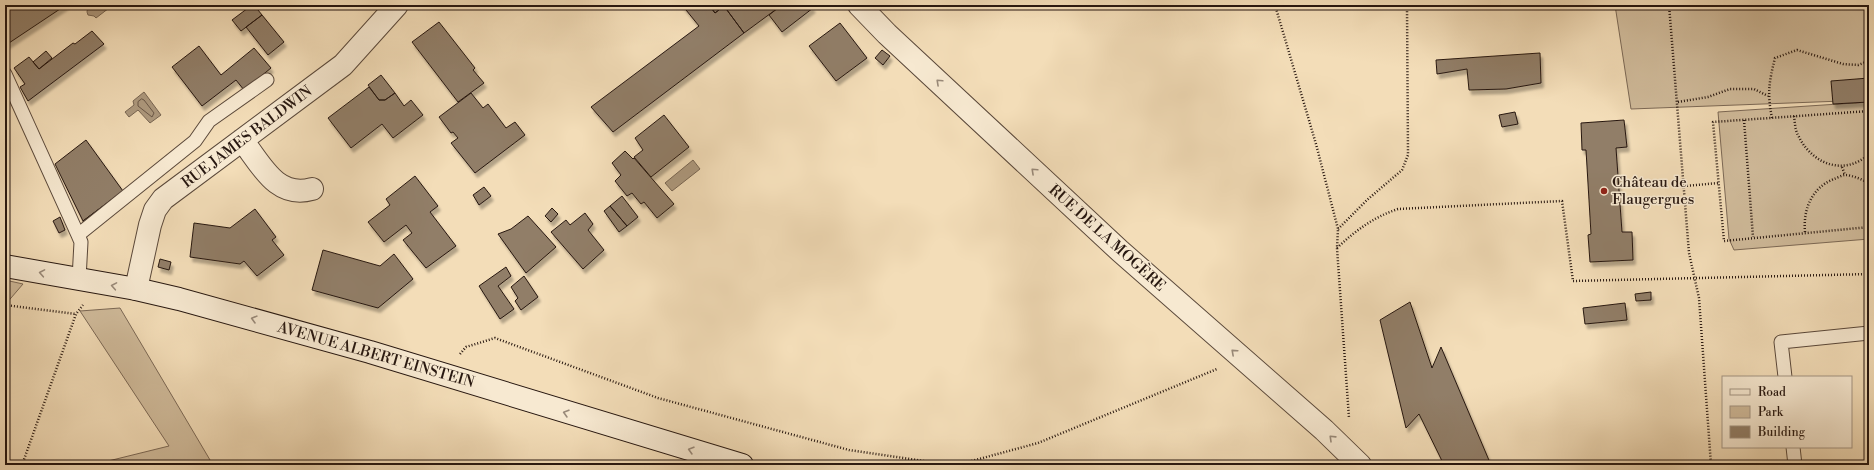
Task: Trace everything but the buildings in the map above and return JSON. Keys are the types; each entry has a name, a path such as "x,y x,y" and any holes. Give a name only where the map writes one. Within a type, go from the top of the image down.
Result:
{"street":[{"name":"RUE JAMES BALDWIN","path":"136,289 150,225 155,210 163,200 343,65 396,5"},
{"name":"RUE DE LA MOGÈRE","path":"859,5 893,40 1109,240 1356,461"},
{"path":"242,140 272,179 281,187 298,191 312,189"},
{"name":"AVENUE ALBERT EINSTEIN","path":"5,266 136,289 262,322 443,374 556,410 742,465"}],"lane":[{"path":"5,74 81,242 78,279"},
{"path":"78,235 195,141 210,121 267,80"},
{"path":"1785,376 1781,342 1869,333"},
{"path":"1792,448 1794,465"}],"path":[{"path":"1275,5 1316,144 1338,229 1337,248 1356,461"},
{"path":"1338,229 1367,200 1402,170 1408,155 1407,5"},
{"path":"1669,5 1689,253 1699,298 1711,465"},
{"path":"1772,118 1768,96 1775,58 1797,50 1842,64 1858,65 1869,61"},
{"path":"1678,102 1708,97 1730,89 1754,89 1768,96"},
{"path":"1869,111 1713,122 1724,241 1869,227"},
{"path":"1794,116 1797,136 1814,157 1842,166 1857,162 1869,154"},
{"path":"1744,120 1753,237"},
{"path":"1842,166 1845,175"},
{"path":"1805,232 1804,220 1807,207 1815,192 1826,182 1845,175 1869,183"},
{"path":"1684,186 1719,183"},
{"path":"1337,248 1358,228 1384,213 1398,209 1562,201 1572,281 1869,274"},
{"path":"5,304 76,314 22,465"},
{"path":"443,374 466,347 495,338 658,398 849,450 951,465"},
{"path":"957,465 1038,443 1242,359"}],"green space":[{"path":"1615,5 1869,5 1869,100 1631,109"},
{"path":"1869,102 1869,239 1734,250 1729,239 1718,112"},
{"path":"5,280 23,284 5,305"},
{"path":"120,308 213,465 92,465 169,446 80,311"}],"water":[{"path":"88,5 113,5 96,18 88,15"},
{"path":"144,92 161,115 150,123 138,110 129,117 125,112 134,105 133,101"},
{"path":"693,160 700,169 672,191 665,183"}],"place":[{"name":"Château de Flaugergues","path":"1604,191"}]}
